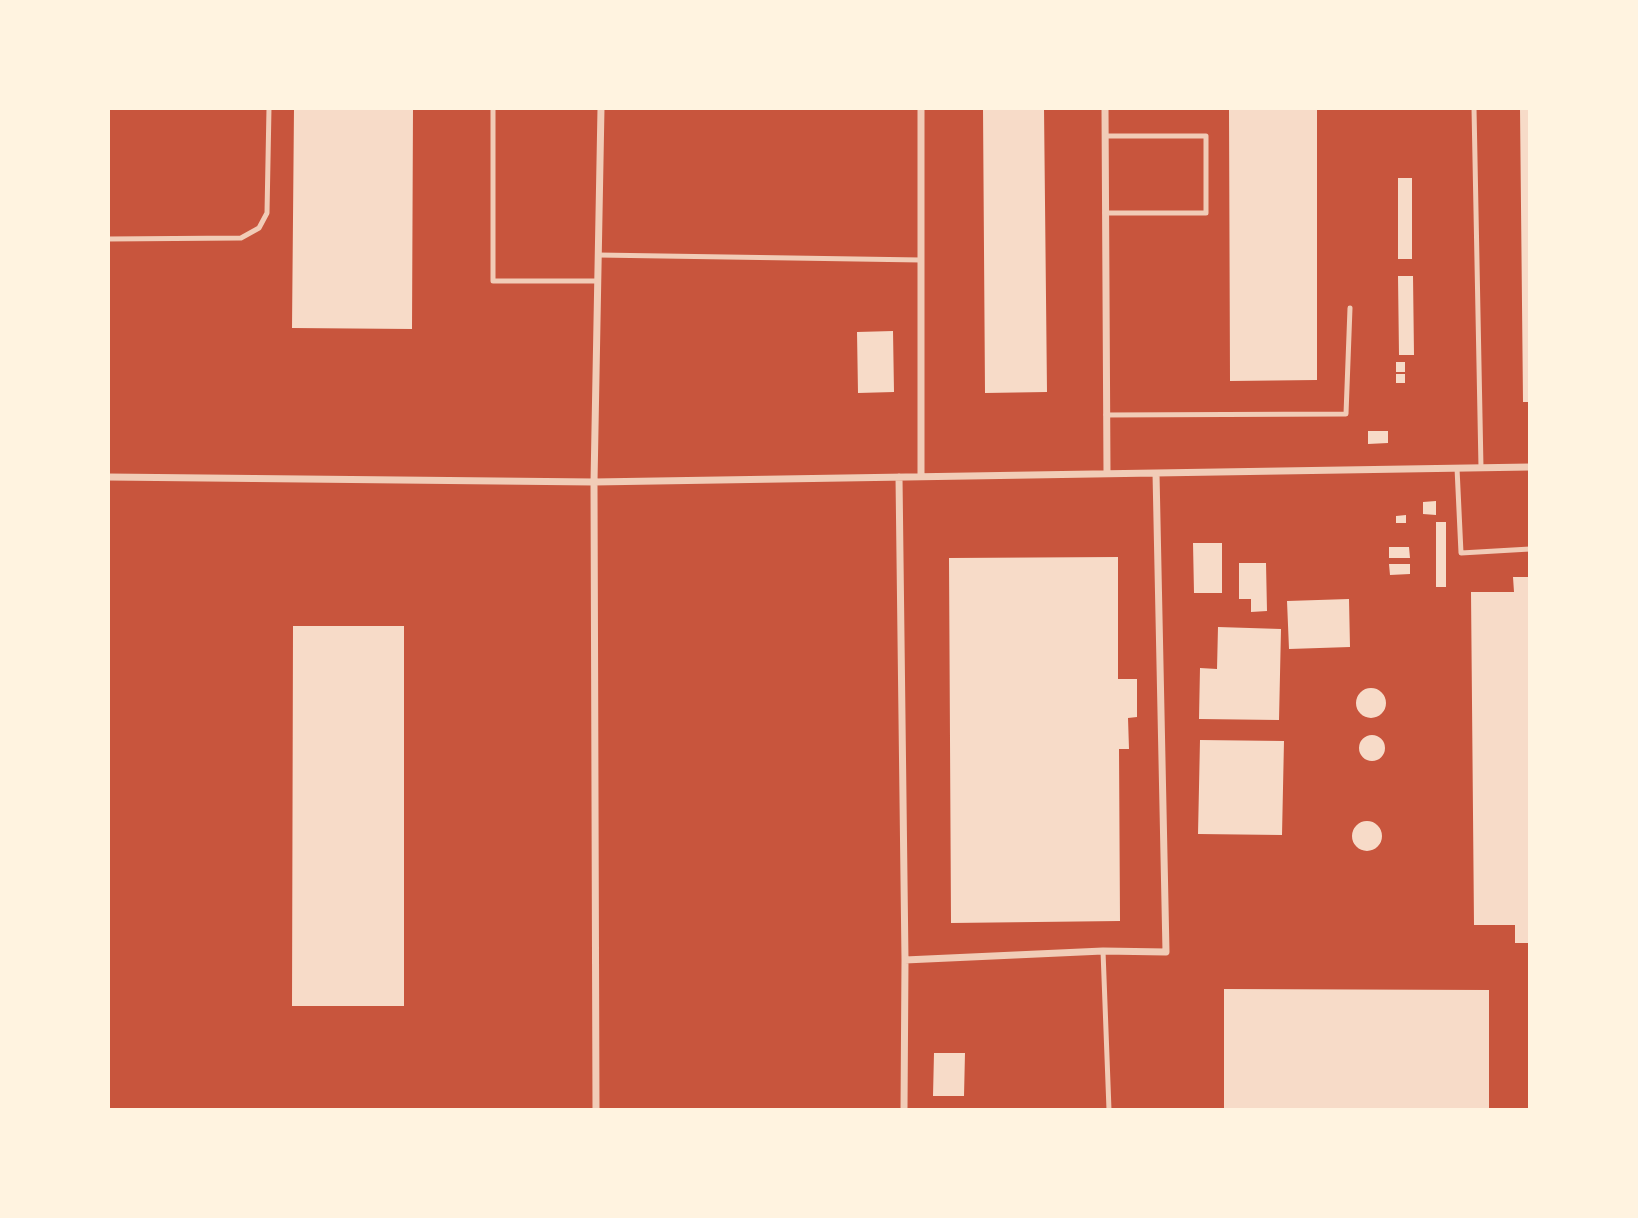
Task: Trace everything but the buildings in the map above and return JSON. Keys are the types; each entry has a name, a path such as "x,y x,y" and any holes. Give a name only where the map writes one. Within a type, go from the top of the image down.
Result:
{"street":[{"path":"596,1110 594,482 601,108"},
{"path":"921,108 921,476"},
{"path":"1105,108 1107,474"},
{"path":"108,477 594,482 1530,467"},
{"path":"905,960 1103,951 1166,951 1156,473"},
{"path":"899,477 905,960 904,1110"}],"lane":[{"path":"108,239 241,238 259,228 267,213 269,108"},
{"path":"493,108 493,281 598,281"},
{"path":"1475,108 1481,468"},
{"path":"1105,136 1206,136 1206,214 1105,213"},
{"path":"598,255 922,260"},
{"path":"1107,415 1346,414 1350,308"},
{"path":"1457,468 1461,553 1530,549"},
{"path":"1103,951 1109,1110"}]}
